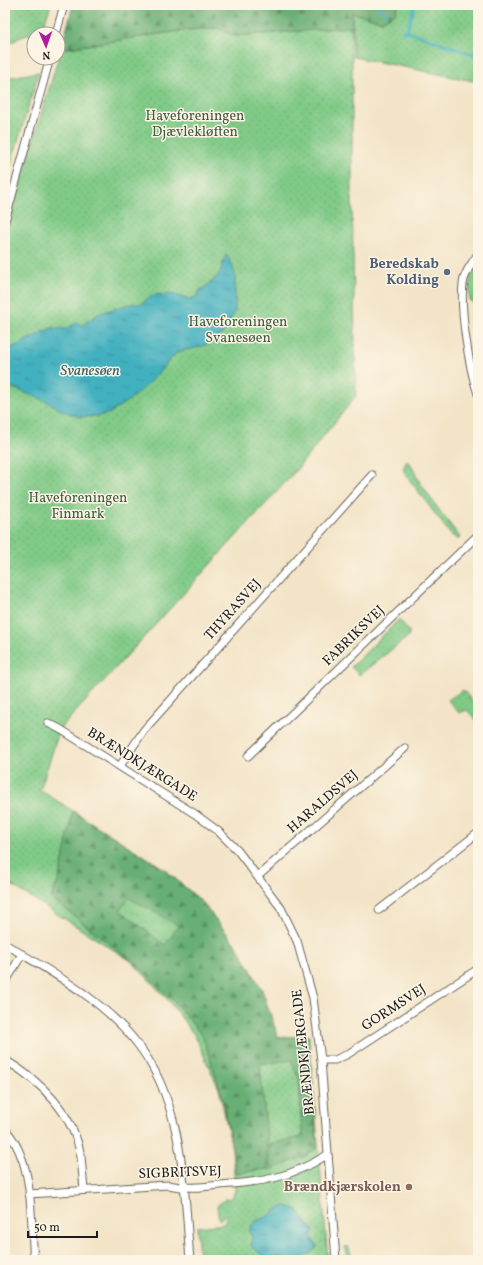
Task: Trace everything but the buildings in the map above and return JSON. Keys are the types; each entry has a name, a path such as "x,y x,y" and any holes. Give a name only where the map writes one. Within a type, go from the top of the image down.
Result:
{"street":[{"path":"58,26 64,5"},
{"path":"5,221 48,66"},
{"path":"478,254 466,272 463,284 463,307 472,377 478,394"},
{"name":"THYRASVEJ","path":"120,766 144,730 372,475"},
{"name":"FABRIKSVEJ","path":"248,756 478,535"},
{"name":"BRÆNDKJÆRGADE","path":"48,724 60,729 120,766 195,814 218,832 238,851 258,876 280,908 297,941 314,998 321,1060 336,1260"},
{"name":"HARALDSVEJ","path":"258,876 404,748"},
{"path":"379,910 478,833"},
{"path":"5,944 84,994 100,1006 136,1042 147,1059 168,1101 176,1130 184,1188 190,1260"},
{"path":"5,983 22,954"},
{"name":"GORMSVEJ","path":"321,1060 335,1060 348,1054 478,969"},
{"path":"5,1060 38,1083 63,1112 77,1142 81,1156 84,1190"},
{"path":"5,1129 14,1138 22,1154 27,1171 34,1260"},
{"name":"SIGBRITSVEJ","path":"29,1194 168,1185 184,1188 263,1181 306,1168 327,1155"}],"green space":[{"path":"5,5 51,5 43,26 26,26 26,35 5,46"},
{"path":"73,5 398,5 395,13 382,21 352,13 352,27 235,36 217,28 186,30 66,48 66,31"},
{"path":"398,5 478,5 478,82 354,57 352,12 382,21 395,13"},
{"path":"352,27 352,201 356,396 293,474 60,729 40,790 163,868 201,901 239,949 262,990 278,1037 309,1036 328,1260 199,1260 197,1227 224,1224 227,1214 219,1220 217,1206 225,1199 232,1198 235,1190 232,1148 219,1089 195,1036 168,1000 131,961 5,881 5,233 56,66 66,66 66,48 186,30 217,28 235,36"},
{"path":"39,72 5,184 5,78"},
{"path":"478,264 478,307 470,300 469,291 472,271"},
{"path":"471,314 478,319 478,353 476,353"},
{"path":"407,460 419,481 460,537 458,540 451,535 406,475 403,469"},
{"path":"399,619 409,631 409,636 359,675 351,667"},
{"path":"463,690 478,708 478,722 467,710 459,713 448,700"},
{"path":"73,811 163,868 201,901 239,949 262,990 278,1037 309,1036 317,1148 304,1157 269,1170 269,1144 302,1137 299,1079 291,1060 260,1064 267,1138 267,1169 236,1173 223,1098 203,1037 177,1005 137,965 51,898 59,879"},
{"path":"129,898 179,926 165,945 120,910"},
{"path":"348,1246 353,1260 346,1260 345,1247"}],"water":[{"name":"Svanesøen","path":"226,254 232,264 235,275 235,312 223,333 204,346 177,352 148,384 110,413 98,416 80,417 63,411 46,401 8,386 5,379 5,362 11,348 51,328 67,329 78,322 81,326 98,314 129,304 141,304 154,295 170,294 190,299 196,297 199,291 212,282 220,273"},
{"path":"286,1206 298,1210 314,1231 311,1235 313,1242 317,1244 316,1249 306,1256 291,1260 284,1257 267,1259 251,1246 252,1236 249,1232 250,1228 254,1222 270,1215 279,1208"}],"waterway":[{"path":"377,5 386,14"},
{"path":"403,31 407,30 415,5"},
{"path":"403,32 409,32 478,56"}],"place":[{"name":"Beredskab Kolding","path":"447,272"},
{"name":"Brændkjærskolen","path":"409,1187"}],"park label":[{"name":"Haveforeningen Djævlekløften","path":"195,124"},
{"name":"Haveforeningen Svanesøen","path":"238,330"},
{"name":"Haveforeningen Finmark","path":"78,506"}]}
